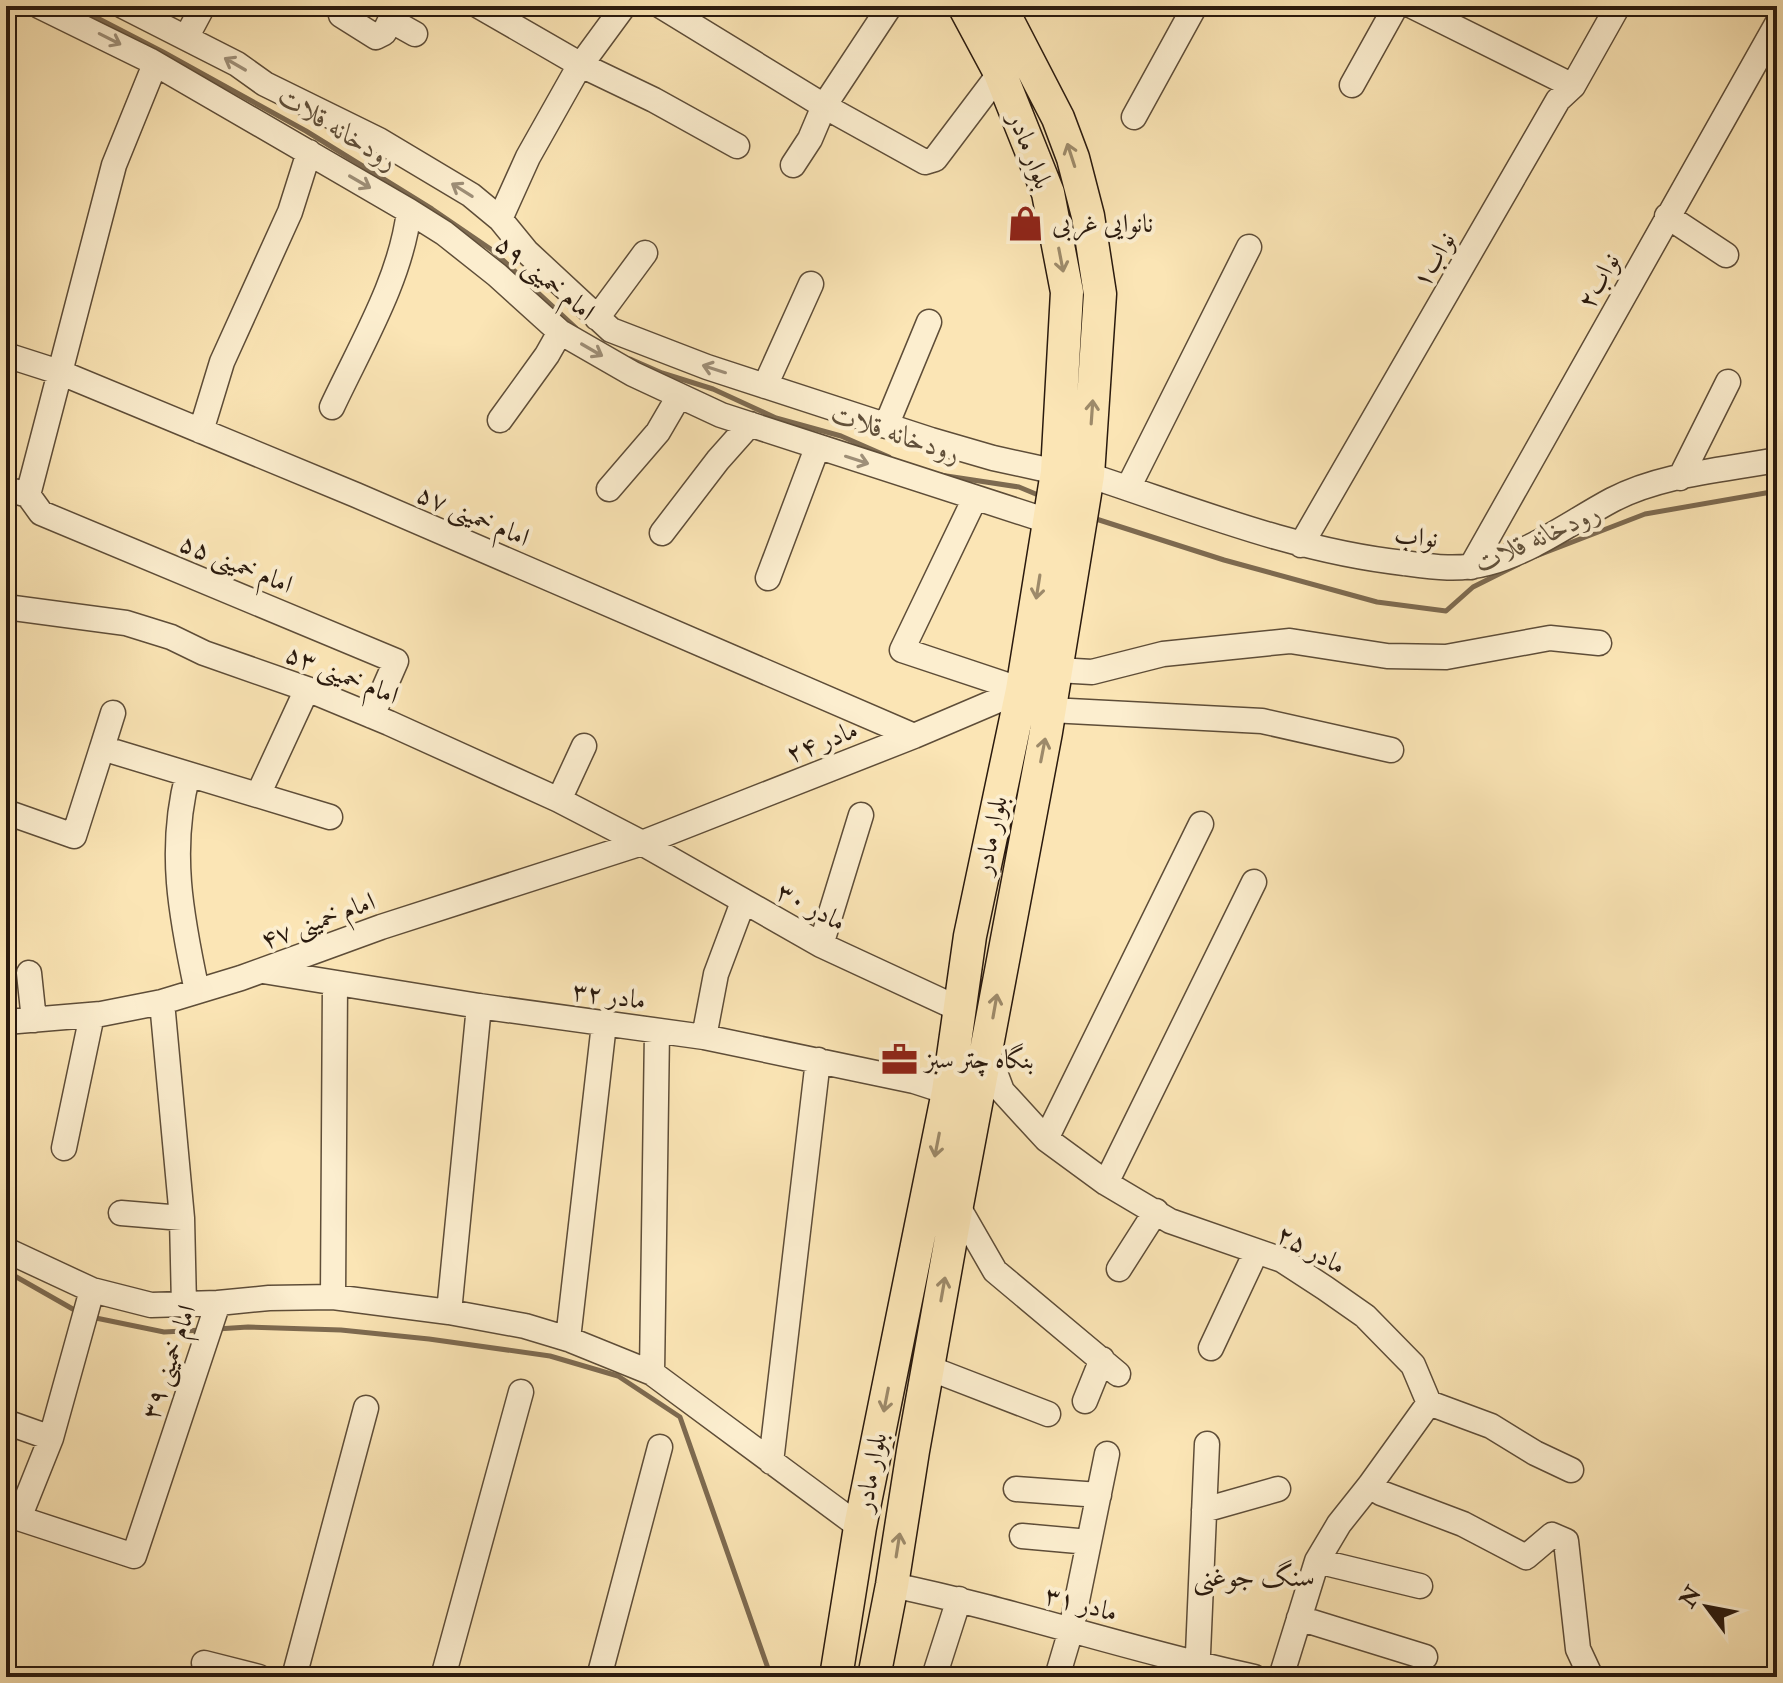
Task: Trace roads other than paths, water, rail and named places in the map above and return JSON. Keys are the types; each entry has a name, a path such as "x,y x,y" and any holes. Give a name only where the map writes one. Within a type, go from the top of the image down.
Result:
{"main road":[{"name":"بلوار مادر","path":"874,1677 957,1205 1057,670 1067,496 1067,292 1048,193 1000,73 964,6"},
{"name":"بلوار مادر","path":"836,1677 860,1527 948,1092 970,936 1067,496 1100,294 1088,216 1073,158 1058,118 1000,6"},
{"path":"970,936 1006,943"}],"street":[{"name":"امام خمینی ۵۹","path":"39,6 103,35 409,211 444,233 497,275 560,332 633,374 679,396 817,448 975,498 1067,496"},
{"name":"امام خمینی ۵۹","path":"123,6 237,64 265,84 379,140 471,195 500,219 527,252 611,330 765,386 993,458 1067,496"},
{"path":"186,38 203,6"},
{"path":"500,219 528,157 581,65 624,6"},
{"path":"661,6 824,106 925,162 935,159 1000,73"},
{"path":"793,165 810,139 824,106 890,6"},
{"path":"1134,117 1195,6"},
{"path":"1352,85 1396,6"},
{"path":"1412,6 1573,86"},
{"name":"نواب۱","path":"1301,545 1558,100 1573,86 1618,6"},
{"path":"487,8 581,65 654,100 737,146"},
{"path":"341,15 376,37 384,33 394,13 415,34"},
{"name":"نواب۲","path":"1471,567 1777,24"},
{"path":"17,492 59,372 114,165 155,64"},
{"path":"201,431 222,362 290,212 309,152"},
{"path":"332,407 382,301 406,240 409,211"},
{"path":"1667,216 1726,255"},
{"path":"1128,488 1249,247"},
{"path":"597,318 645,253"},
{"path":"765,386 811,284"},
{"path":"886,426 929,322"},
{"path":"500,420 560,332"},
{"name":"امام خمینی ۵۷","path":"6,355 59,372 356,495 914,736"},
{"path":"1680,478 1728,382"},
{"path":"609,489 658,432 679,396"},
{"path":"662,533 750,424"},
{"path":"768,578 817,448"},
{"name":"نواب","path":"1067,496 1128,488 1301,545 1373,560 1457,570 1490,563 1563,531 1614,499 1719,467 1777,460"},
{"name":"امام خمینی ۵۵","path":"17,492 41,513 396,661 372,716"},
{"path":"975,498 902,650 1022,690"},
{"name":"امام خمینی ۵۳","path":"6,607 126,623 171,637 204,653 307,689 372,716 559,800 642,843"},
{"path":"1057,670 1092,672 1163,654 1290,641 1387,656 1446,657 1550,638 1599,643"},
{"path":"258,795 307,689"},
{"name":"مادر ۲۴","path":"642,843 1022,690"},
{"path":"1050,710 1262,721 1391,750"},
{"path":"6,812 74,836 113,713"},
{"path":"559,800 584,746"},
{"path":"102,748 330,817"},
{"path":"188,774 182,797 176,868 182,920 197,991"},
{"path":"821,945 861,815"},
{"path":"1046,1139 1201,824"},
{"name":"مادر ۳۰","path":"642,843 821,945 959,1009"},
{"name":"امام خمینی ۴۷","path":"6,1022 92,1015 162,1002 642,843"},
{"path":"1106,1183 1254,882"},
{"path":"704,1037 716,974 743,902"},
{"name":"مادر ۳۲","path":"261,971 479,1006 704,1037 914,1081 948,1092"},
{"path":"29,973 34,1020"},
{"path":"333,1297 335,983"},
{"path":"162,1002 182,1218 184,1305"},
{"path":"449,1312 479,1006"},
{"path":"64,1148 92,1015"},
{"path":"568,1339 604,1024"},
{"path":"652,1373 657,1031"},
{"name":"مادر ۲۵","path":"987,1051 1002,1091 1046,1139 1106,1183 1156,1211 1198,1232 1282,1260 1365,1316 1413,1365 1429,1403"},
{"path":"771,1462 818,1060"},
{"path":"957,1205 995,1271 1110,1367 1085,1401"},
{"path":"1119,1269 1156,1211"},
{"path":"121,1213 182,1218"},
{"path":"6,1250 92,1290 151,1305 218,1303"},
{"path":"1211,1348 1256,1252"},
{"path":"13,1516 51,1438 92,1290"},
{"name":"امام خمینی ۳۹","path":"13,1516 134,1556 218,1303 333,1297 449,1312 525,1326 568,1339 652,1373 860,1527"},
{"path":"929,1368 1048,1414"},
{"path":"443,1677 521,1392"},
{"path":"1281,1677 1317,1561 1339,1524 1429,1403 1491,1426 1535,1453 1571,1470"},
{"path":"294,1677 366,1408"},
{"path":"6,1422 51,1438"},
{"path":"1197,1671 1207,1444"},
{"path":"599,1677 660,1447"},
{"path":"1057,1677 1071,1630 1107,1454"},
{"path":"1370,1485 1381,1493 1463,1524 1526,1557 1552,1535 1566,1541 1578,1649 1591,1677"},
{"path":"1016,1489 1099,1495"},
{"path":"1204,1510 1278,1489"},
{"path":"1022,1536 1089,1542"},
{"path":"1317,1561 1420,1586"},
{"name":"مادر ۳۱","path":"892,1585 959,1599 1071,1630 1197,1671 1254,1677"},
{"path":"934,1677 959,1599"},
{"path":"1299,1618 1425,1657"},
{"path":"204,1663 259,1677"}],"waterway":[{"name":"رودخانه قلات","path":"74,6 306,131 432,209 492,250 576,328"},
{"name":"رودخانه قلات","path":"630,359 713,389 776,418 841,436 889,457"},
{"name":"رودخانه قلات","path":"940,475 1019,487 1043,497"},
{"name":"رودخانه قلات","path":"1536,556 1645,514 1777,491"},
{"name":"رودخانه قلات","path":"1093,518 1224,560 1377,602 1446,611 1473,587 1519,564"},
{"path":"6,1271 78,1312"},
{"path":"91,1317 164,1332 203,1330"},
{"path":"217,1329 341,1330 429,1339 550,1356 618,1376 680,1417 771,1677"}],"place":[{"name":"نانوایی غربی","path":"1026,224"},
{"name":"بنگاه چتر سبز","path":"899,1060"}],"district":[{"name":"سنگ جوغنی","path":"1254,1577"}]}
